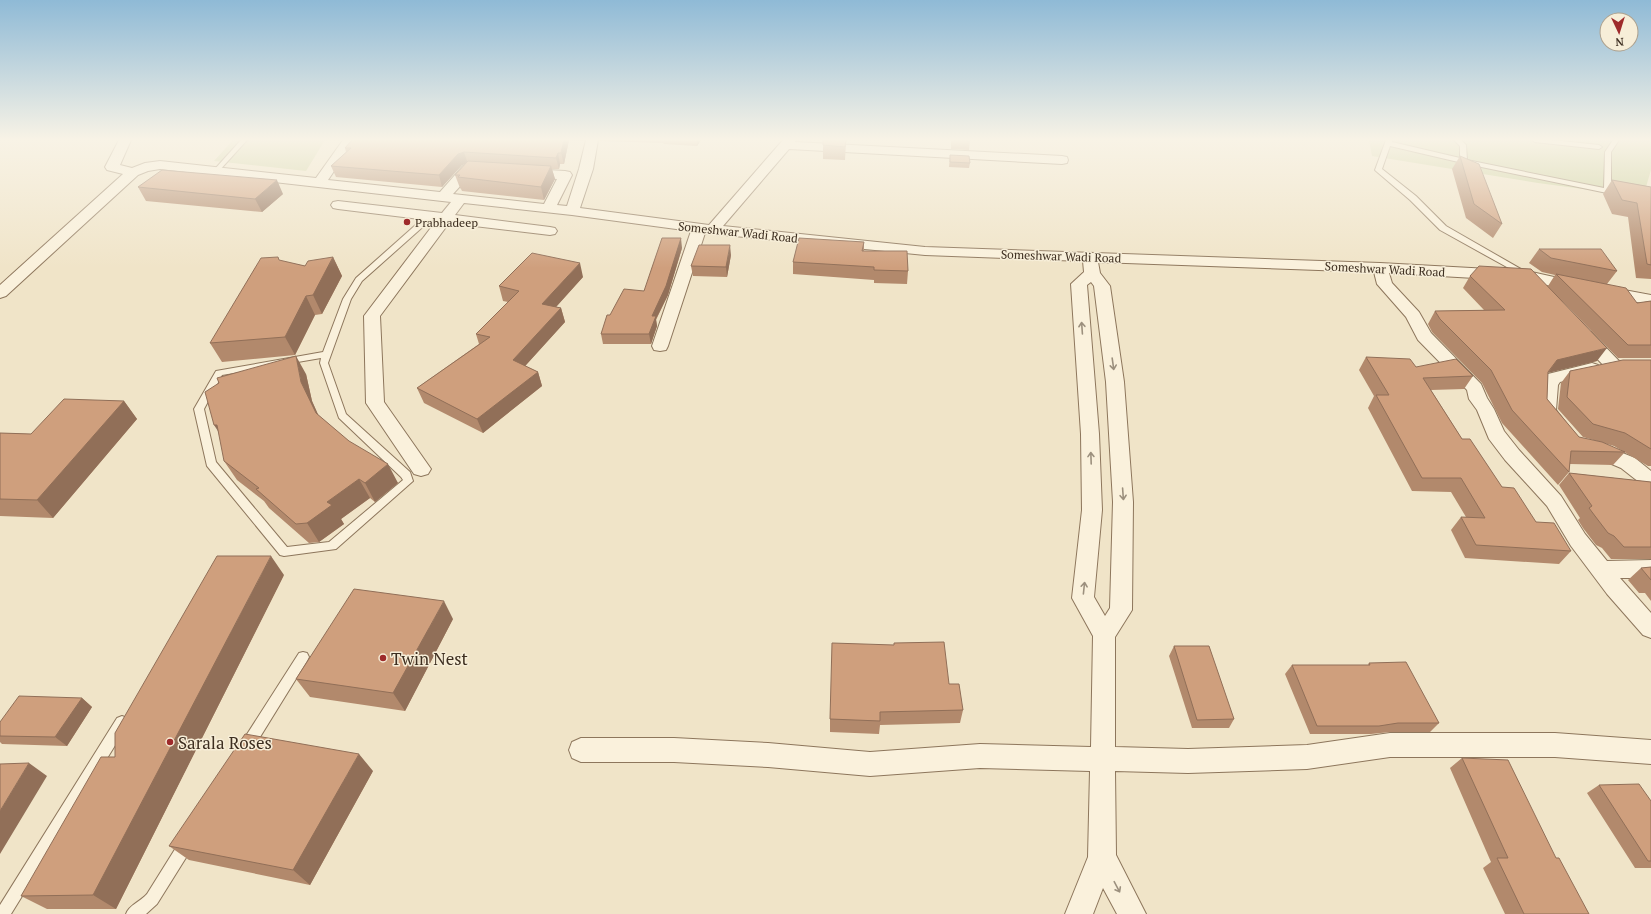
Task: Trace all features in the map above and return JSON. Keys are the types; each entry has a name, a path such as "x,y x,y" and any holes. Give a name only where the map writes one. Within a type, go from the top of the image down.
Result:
{"street":[{"name":"Someshwar Wadi Road","path":"0,293 121,183"},
{"name":"Someshwar Wadi Road","path":"319,183 549,208 705,229 925,251 1091,265 1380,268 1527,276 1651,300"},
{"path":"443,197 456,183"},
{"path":"549,208 561,183"},
{"path":"572,211 581,183"},
{"path":"660,346 705,229 749,183"},
{"path":"421,469 375,404 372,316 438,217 460,199"},
{"path":"338,205 550,231"},
{"path":"1091,265 1102,286 1114,374 1123,502 1121,610 1104,635"},
{"path":"1079,914 1102,857 1104,635 1083,598 1092,510 1090,434 1079,284 1091,265"},
{"path":"1380,268 1385,284 1413,315 1424,336 1476,388 1478,398 1485,409 1496,434 1512,455 1554,501 1578,540 1615,588 1651,628"},
{"path":"1527,276 1543,293"},
{"path":"1575,326 1621,365 1554,378 1549,385 1547,411 1571,439 1628,463 1651,481"},
{"path":"1602,570 1651,569"},
{"path":"581,750 674,750 768,755 870,764 980,756 1188,761 1307,757 1390,745 1555,744 1651,752"},
{"path":"1102,857 1132,914"}],"lane":[{"path":"1394,183 1413,198 1443,228 1527,276"},
{"path":"1568,183 1608,191 1608,183"},
{"path":"327,354 219,373 199,409 211,463 284,552 332,546 408,481 406,475 342,416 324,363 347,299 359,280 438,217"},
{"path":"240,758 303,657"},
{"path":"3,914 128,713"},
{"path":"133,914 148,904 152,899 194,831"}],"green space":[{"path":"1536,183 1647,183 1643,197"}],"building":[{"path":"144,183 274,183 255,199 138,187"},
{"path":"505,183 543,183 541,187"},
{"path":"1468,183 1486,183 1502,224 1474,204"},
{"path":"1613,183 1627,183 1651,187 1651,265 1647,264 1637,203 1622,200"},
{"path":"662,238 681,238 666,286 652,316 656,316 649,334 601,334 607,315 610,315 624,289 644,291"},
{"path":"799,238 864,242 862,251 907,251 908,271 874,270 874,267 793,262"},
{"path":"699,245 730,245 726,267 691,266"},
{"path":"1539,249 1601,249 1617,271 1551,258"},
{"path":"532,253 580,263 542,304 561,308 513,360 538,372 477,419 417,388 490,337 476,334 519,291 499,286"},
{"path":"278,257 279,260 305,266 308,261 333,257 313,295 306,296 285,337 210,343 261,258"},
{"path":"1479,266 1531,269 1607,348 1557,360 1548,372 1547,399 1579,437 1602,442 1625,452 1571,451 1569,472 1512,410 1491,370 1440,319 1435,311 1505,310 1470,276"},
{"path":"1556,274 1626,288 1637,303 1651,301 1651,345 1628,345"},
{"path":"296,356 301,382 316,413 349,441 388,464 365,483 359,479 327,502 332,505 307,523 296,524 256,489 259,488 224,461 217,425 214,425 205,392 219,383 217,378"},
{"path":"1366,357 1410,359 1416,367 1456,359 1473,376 1423,378 1462,439 1470,439 1502,487 1514,488 1536,522 1554,523 1571,551 1476,545 1461,517 1485,518 1461,478 1422,478 1376,395 1389,395"},
{"path":"1623,360 1651,360 1651,449 1625,433 1593,424 1567,397 1570,371"},
{"path":"64,399 124,401 37,500 0,499 0,433 31,434"},
{"path":"1569,473 1651,482 1651,547 1624,547 1614,536 1608,533 1589,508 1592,506"},
{"path":"217,556 271,556 93,895 21,896 101,757 115,757 115,733"},
{"path":"1651,567 1651,580 1641,568"},
{"name":"Twin Nest","path":"354,589 444,601 393,693 296,679"},
{"path":"944,642 949,684 959,684 963,710 880,712 880,721 830,719 832,643 894,645 894,643"},
{"path":"1174,646 1209,646 1234,719 1197,720"},
{"path":"1406,662 1439,723 1398,723 1379,726 1317,726 1292,665 1370,665 1369,663"},
{"path":"19,696 82,698 55,737 0,736 0,722"},
{"path":"245,734 359,754 293,870 169,846"},
{"path":"1462,758 1508,760 1556,858 1559,858 1589,914 1524,914 1497,858 1508,858"},
{"path":"29,763 0,811 0,764"},
{"path":"1639,784 1651,801 1651,861 1648,861 1599,785"}],"place":[{"name":"Prabhadeep","path":"407,222"},
{"name":"Twin Nest","path":"383,658"},
{"name":"Sarala Roses","path":"170,742"}]}
